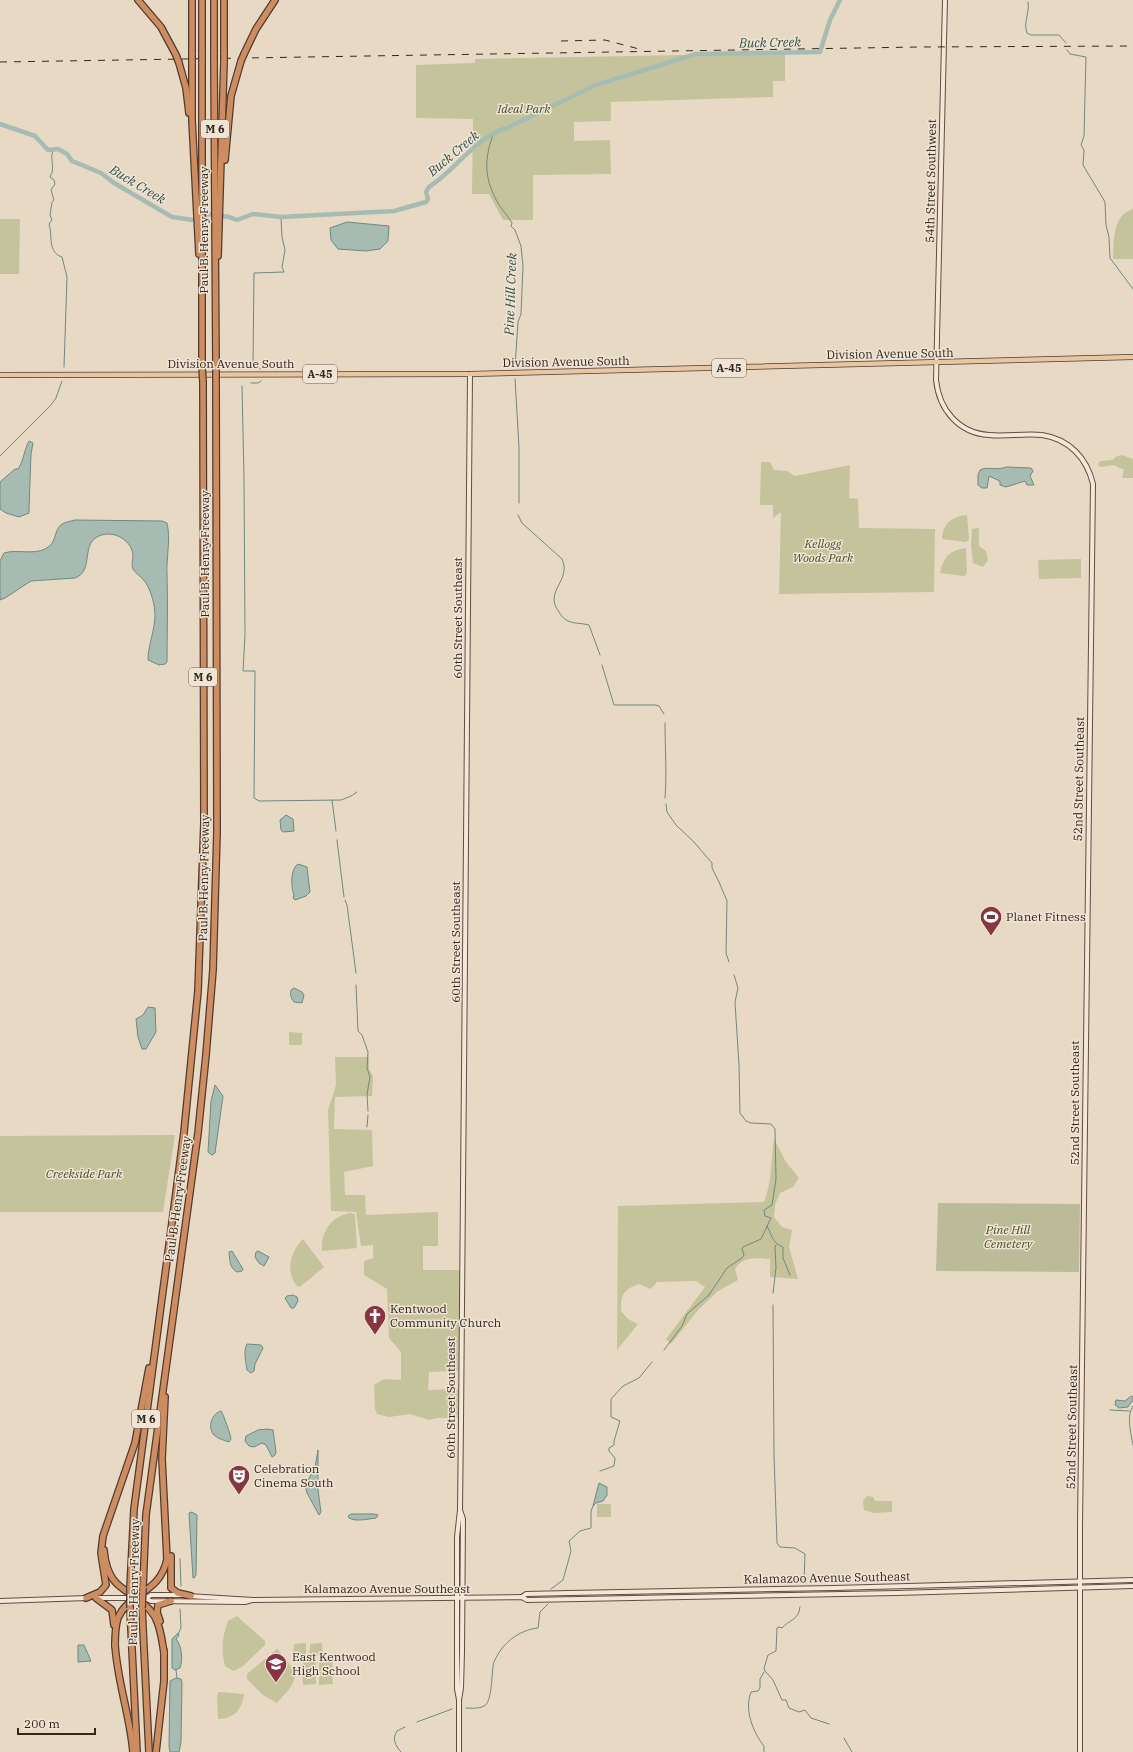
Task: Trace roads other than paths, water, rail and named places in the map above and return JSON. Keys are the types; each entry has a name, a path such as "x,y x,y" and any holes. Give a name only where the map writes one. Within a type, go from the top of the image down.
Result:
{"highway":[{"path":"139,0 161,27 179,62 187,98 201,256"},
{"path":"192,0 195,186"},
{"name":"Paul B. Henry Freeway","path":"137,1752 130,1608 134,1509 186,1114 199,970 204,823 201,316 202,0"},
{"name":"Paul B. Henry Freeway","path":"149,1752 142,1608 146,1515 200,1115 212,970 217,832 216,334 219,196 214,62 214,0"},
{"path":"217,256 224,62 224,0"},
{"path":"219,196 234,83 244,54 260,21 275,0"},
{"path":"86,1598 100,1592 106,1585 101,1548 105,1530 138,1430 168,1251"},
{"path":"115,1646 119,1617 124,1608 156,1583 165,1566 168,1551 162,1471 163,1424 178,1280"},
{"path":"112,1510 104,1541 107,1565 111,1576 117,1584 137,1598 155,1617 161,1633 164,1653"},
{"path":"165,1510 171,1550 171,1588 178,1593 191,1596"},
{"path":"96,1598 108,1606 113,1612 116,1664 129,1723 133,1752"},
{"path":"156,1752 164,1681 163,1636 158,1606 171,1601"}],"main road":[{"name":"54th Street Southwest","path":"945,0 937,363 937,388 941,402 947,412 959,424 979,434 990,436 1049,436 1064,442 1081,457"},
{"name":"Division Avenue South","path":"0,376 470,374 1133,357"},
{"name":"60th Street Southeast","path":"459,1700 457,1689 457,1550 458,1518 460,1510 470,374"},
{"name":"52nd Street Southeast","path":"1080,1752 1080,1581 1086,960 1093,514 1091,478 1087,466 1081,457"},
{"name":"60th Street Southeast","path":"459,1752 459,1700 461,1688 463,1599 463,1519 460,1510"},
{"path":"457,1550 461,1552 463,1556"},
{"name":"Kalamazoo Avenue Southeast","path":"146,1598 151,1601 245,1602 253,1600 463,1599 522,1597 526,1594 540,1593 888,1587 1133,1580"},
{"path":"1008,1590 1010,1586 1061,1584 1064,1582"},
{"path":"978,1591 982,1586 998,1584"},
{"path":"942,1592 963,1589 964,1585"},
{"path":"897,1593 901,1589 917,1588 921,1586"},
{"name":"Kalamazoo Avenue Southeast","path":"522,1597 527,1600 536,1600 942,1592 1133,1586"},
{"path":"852,1594 856,1592 884,1591 888,1587"},
{"path":"798,1595 800,1590 826,1588"},
{"path":"536,1600 536,1596 540,1593"},
{"path":"565,1599 569,1597 585,1596 586,1593"},
{"name":"Kalamazoo Avenue Southeast","path":"0,1601 86,1598 146,1598 151,1595 246,1598 253,1600"},
{"path":"457,1639 460,1648 462,1649"}],"waterway":[{"name":"Buck Creek","path":"0,124 35,136 48,150 58,149 67,154 72,161 101,173 114,183 172,217 193,220 209,214 229,217 237,220 253,214 281,217 394,211 426,202 428,199 426,192 429,187 448,172 475,146 496,132 596,85 696,54 820,52 830,20 840,0"},
{"path":"1028,2 1026,25 1027,33 1031,35 1059,35 1066,43"},
{"path":"1067,50 1070,54 1086,57 1084,136 1081,145 1084,150 1083,165 1105,202 1110,258 1133,289"},
{"name":"Pine Hill Creek","path":"493,135 488,154 488,179 494,196 512,223 511,226 515,230 521,246 523,266 521,314 518,322 515,367"},
{"path":"53,151 52,174 50,177 54,180 55,184 51,190 54,200 52,202 50,215 52,220 49,224 52,247 57,255 62,257 67,277 64,367"},
{"path":"260,369 258,366 253,364 254,273 284,272 282,267 285,250 282,237 281,217"},
{"name":"Pine Hill Creek","path":"515,379 519,447 519,503"},
{"path":"0,456 51,405 56,398 62,381"},
{"path":"251,383 258,383 261,381"},
{"path":"242,386 245,635 243,671 255,671 254,798 259,801 341,800 357,792"},
{"name":"Pine Hill Creek","path":"518,515 522,523 562,559 564,574 554,598 555,605 561,615 567,620 573,623 589,625 600,655"},
{"path":"602,665 614,705 656,705 659,706 664,714"},
{"path":"665,723 665,798"},
{"path":"332,800 336,831"},
{"path":"666,804 667,812 676,825 693,841 712,863 712,868 727,901 726,953 729,962"},
{"path":"337,840 344,897"},
{"path":"345,900 347,905 356,973"},
{"path":"664,1350 682,1326 687,1314 709,1295 727,1268 742,1258 744,1255 742,1249 743,1247 761,1239 771,1218 765,1216 764,1210 772,1205 776,1179 775,1129 771,1124 751,1123 746,1121 740,1113 735,1002 738,988 734,975"},
{"path":"356,985 358,1031 362,1035 368,1052 367,1068 370,1077 367,1094 368,1111"},
{"path":"367,1127 368,1115"},
{"path":"767,1226 774,1241 783,1247 783,1258 790,1275"},
{"path":"773,1293 776,1268 776,1245"},
{"path":"773,1305 774,1455 777,1543 780,1547 795,1548 805,1554 804,1582"},
{"path":"600,1471 614,1466 615,1458 609,1451 609,1448 614,1445 620,1421 611,1417 611,1399 623,1386 639,1378 652,1362"},
{"path":"1133,1406 1129,1419 1133,1445"},
{"path":"1110,1410 1129,1411"},
{"path":"551,1589 563,1580 571,1551 569,1541 580,1531 591,1528 591,1511 593,1506"},
{"path":"180,1559 181,1586"},
{"path":"466,1708 480,1708 487,1703 490,1693 493,1666 497,1655 506,1643 524,1631 538,1628 540,1612 548,1604"},
{"path":"800,1607 796,1617 782,1628 777,1628 776,1651 768,1655 764,1668 773,1680 782,1700 786,1700 789,1708 799,1712 805,1710 811,1718 829,1724"},
{"path":"178,1634 181,1628 180,1609"},
{"path":"176,1670 177,1678"},
{"path":"764,1672 760,1679 760,1688 758,1691 751,1692 749,1699 749,1713 753,1728 764,1746 764,1752"},
{"path":"417,1722 452,1709"},
{"path":"401,1752 394,1739 397,1731 405,1727"},
{"path":"844,1738 852,1752"}],"railway":[{"path":"561,41 605,40 639,49"},
{"path":"0,62 919,47 1133,46"}],"place":[{"name":"Planet Fitness","path":"991,936"},
{"name":"Kentwood Community Church","path":"375,1336"},
{"name":"Celebration Cinema South","path":"239,1496"},
{"name":"East Kentwood High School","path":"276,1684"}],"park label":[{"name":"Ideal Park","path":"524,109"},
{"name":"Kellogg Woods Park","path":"823,551"},
{"name":"Creekside Park","path":"84,1174"},
{"name":"Pine Hill Cemetery","path":"1008,1237"}]}
